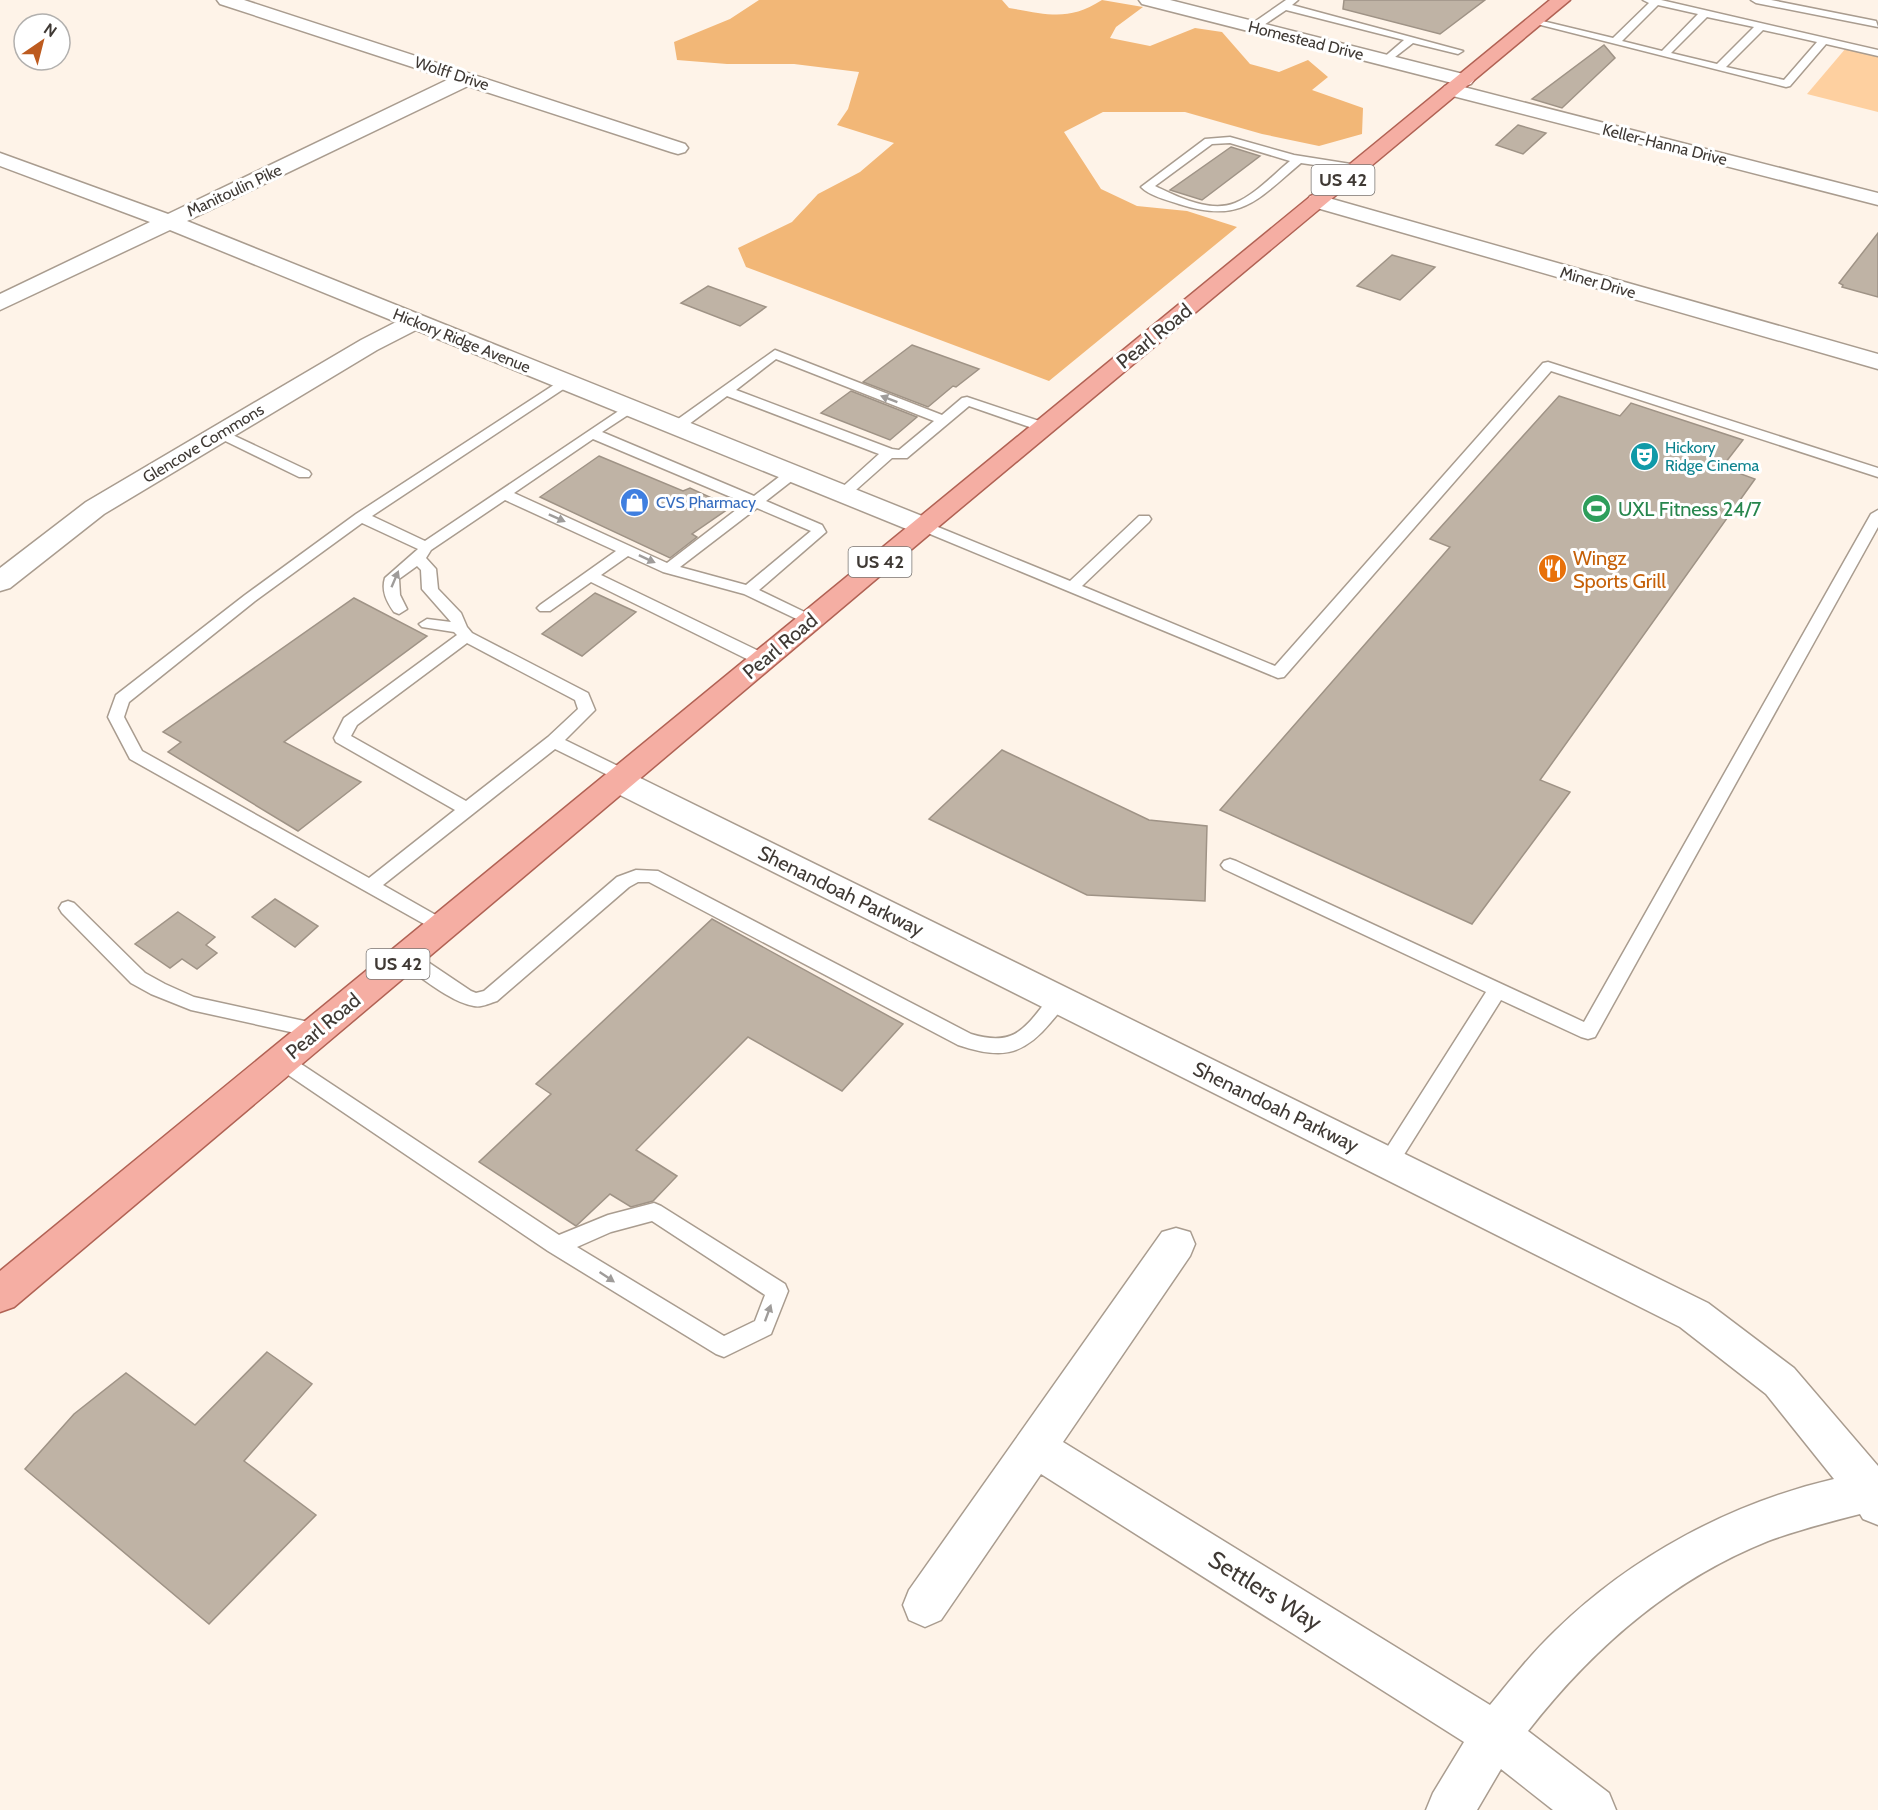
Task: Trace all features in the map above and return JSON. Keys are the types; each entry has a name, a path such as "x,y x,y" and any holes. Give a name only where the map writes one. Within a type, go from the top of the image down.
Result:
{"main road":[{"name":"Pearl Road","path":"0,1294 923,526 1561,0"}],"street":[{"name":"Wolff Drive","path":"226,0 678,148"},
{"name":"Homestead Drive","path":"1148,0 1386,60 1458,85"},
{"name":"Manitoulin Pike","path":"0,303 468,78"},
{"name":"Keller-Hanna Drive","path":"1458,85 1878,199"},
{"name":"Hickory Ridge Avenue","path":"0,159 167,221 923,526"},
{"name":"Miner Drive","path":"1318,201 1878,362"},
{"name":"Glencove Commons","path":"0,582 94,508 369,345 417,321"},
{"name":"Shenandoah Parkway","path":"621,779 1694,1315 1779,1380 1875,1494"},
{"path":"925,1605 1176,1244"},
{"name":"Settlers Way","path":"1034,1448 1495,1735 1592,1810"},
{"path":"1450,1810 1473,1767 1495,1735 1544,1673 1600,1619 1672,1567 1739,1533 1821,1503 1875,1494"}],"lane":[{"path":"1685,0 1761,26 1878,53"},
{"path":"1756,0 1876,25"},
{"path":"1615,42 1652,1 1878,45"},
{"path":"1254,27 1288,3 1458,51"},
{"path":"1664,54 1705,13"},
{"path":"1534,22 1786,84 1824,40"},
{"path":"1719,68 1761,26"},
{"path":"1386,60 1411,39"},
{"path":"1299,159 1238,207 1205,208 1175,200 1147,187 1209,141 1230,140 1299,159 1357,168"},
{"path":"676,427 775,354 944,420"},
{"path":"923,526 1278,673 1548,366 1878,473"},
{"path":"442,927 136,755 116,717 122,699 250,598 361,517 566,381"},
{"path":"726,391 889,453 902,454 967,401 1043,427"},
{"path":"399,609 390,595 391,583 399,569 629,408"},
{"path":"220,433 304,474"},
{"path":"592,433 817,528 819,532 749,591"},
{"path":"843,494 889,453"},
{"path":"668,569 793,473"},
{"path":"504,494 668,569 749,591 810,620"},
{"path":"1230,866 1588,1032 1878,514"},
{"path":"361,517 423,554 429,569 428,587 438,600 454,612 462,632"},
{"path":"1072,588 1144,519"},
{"path":"545,608 627,549"},
{"path":"590,576 764,660"},
{"path":"370,886 554,741 587,710 582,696 462,632 427,624"},
{"path":"462,632 350,722 342,738 467,809"},
{"path":"554,741 621,779"},
{"path":"406,957 464,996 476,1000 490,996 623,882 636,876 652,876 965,1040 985,1048 1003,1048 1025,1039 1059,999"},
{"path":"68,908 138,978 158,989 191,1003 318,1031"},
{"path":"1389,1163 1497,990"},
{"path":"282,1060 558,1245 641,1300 724,1347 763,1327 777,1291 654,1212 608,1224 558,1245"}],"shaded area":[{"path":"759,0 1002,0 1009,8 1057,15 1090,7 1102,0 1143,7 1116,27 1110,38 1150,46 1195,28 1222,32 1250,64 1279,72 1308,60 1328,77 1312,90 1363,108 1362,134 1319,146 1262,134 1185,112 1103,112 1064,132 1101,189 1137,206 1187,211 1237,227 1049,381 746,267 738,248 792,222 818,194 860,172 894,143 837,125 848,109 859,72 794,64 727,64 677,60 674,42 730,19"},
{"path":"1846,48 1878,56 1878,112 1807,94"}],"building":[{"path":"1344,0 1485,0 1440,34 1343,9"},
{"path":"1604,45 1615,58 1562,108 1532,99"},
{"path":"1518,125 1546,133 1523,154 1496,145"},
{"path":"1231,147 1260,156 1202,200 1170,190"},
{"path":"1878,233 1878,297 1842,287 1843,285 1839,283"},
{"path":"1392,255 1435,267 1400,300 1357,286"},
{"path":"708,286 766,307 740,326 681,303"},
{"path":"912,345 979,369 956,387 953,386 928,407 863,382"},
{"path":"851,391 917,417 890,440 821,413"},
{"path":"1559,396 1620,416 1631,403 1743,440 1722,467 1755,479 1540,780 1570,792 1472,924 1220,810 1450,547 1430,539"},
{"name":"CVS Pharmacy","path":"599,456 683,491 690,488 731,507 692,534 697,537 670,558 540,497"},
{"path":"595,593 636,612 582,656 542,634"},
{"path":"354,598 427,636 284,742 361,782 298,831 168,752 181,742 163,732"},
{"path":"1002,750 1149,820 1207,826 1205,901 1087,895 929,819"},
{"path":"275,899 318,926 295,947 252,917"},
{"path":"178,912 215,937 206,945 217,953 197,969 182,959 170,968 135,944"},
{"path":"712,919 903,1024 842,1091 748,1037 636,1150 677,1176 653,1201 631,1207 610,1194 576,1226 479,1162 551,1094 536,1084"},
{"path":"267,1352 312,1384 244,1461 316,1515 209,1624 25,1469 74,1414 126,1373 195,1425"}],"place":[{"name":"Hickory Ridge Cinema","path":"1644,456"},
{"name":"CVS Pharmacy","path":"635,502"},
{"name":"UXL Fitness 24/7","path":"1597,509"},
{"name":"Wingz Sports Grill","path":"1552,569"}]}
